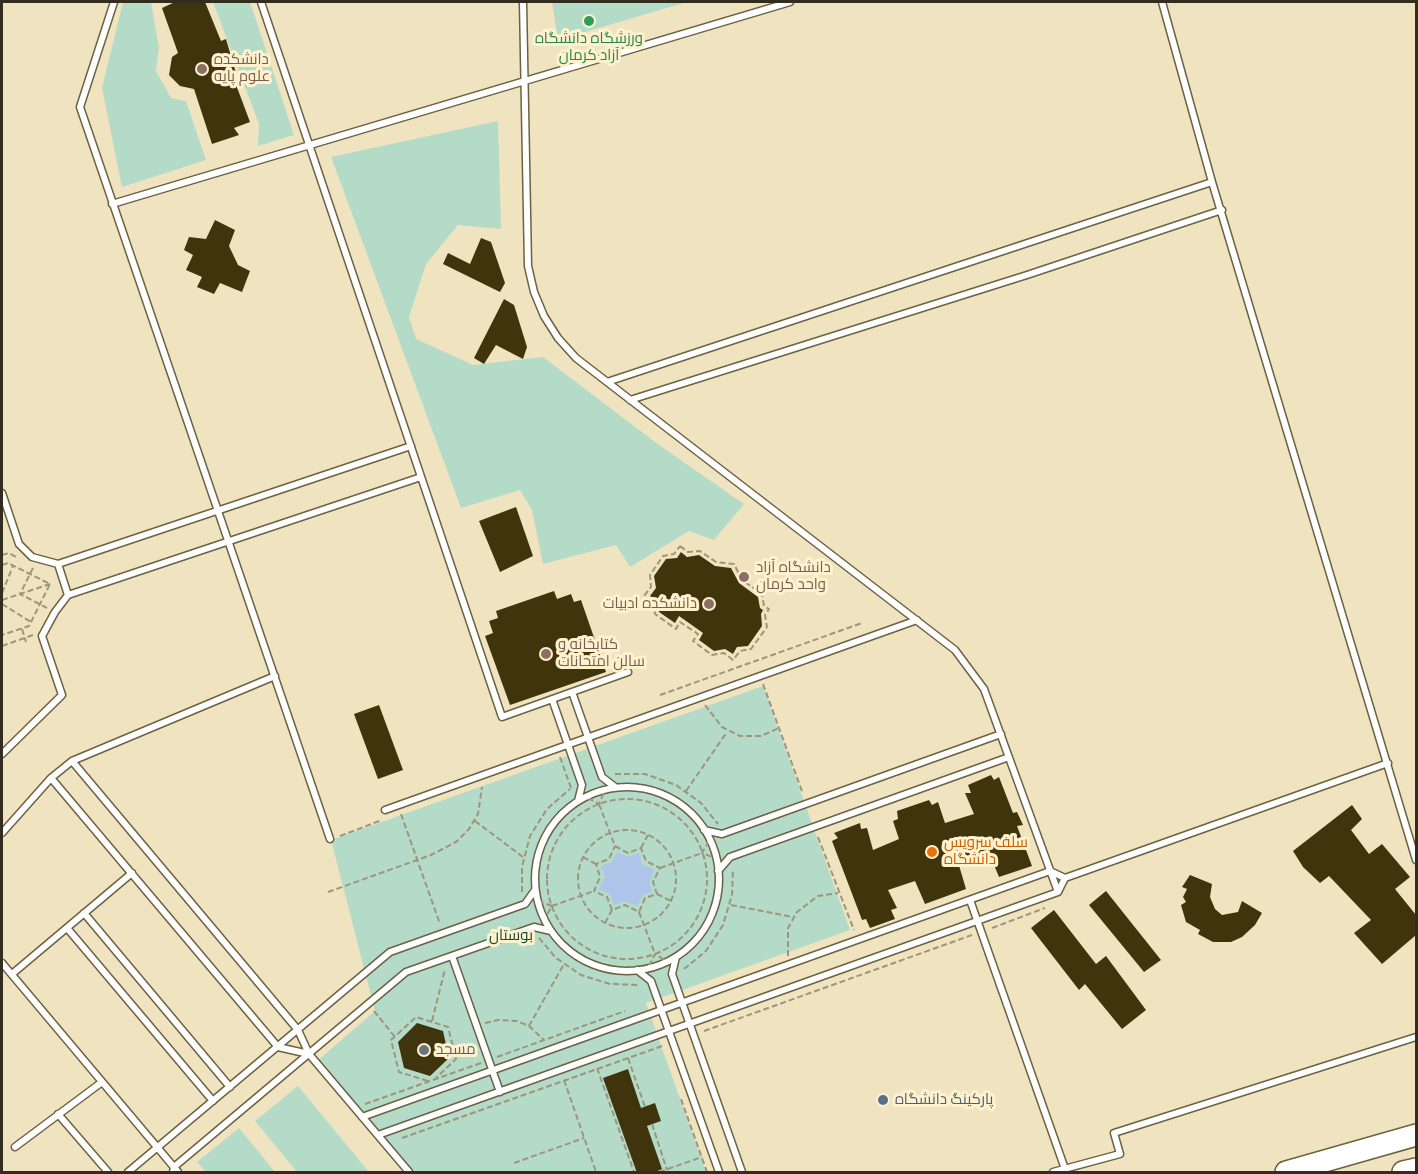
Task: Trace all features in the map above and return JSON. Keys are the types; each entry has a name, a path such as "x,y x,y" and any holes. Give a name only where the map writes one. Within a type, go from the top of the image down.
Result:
{"highway":[{"path":"1286,1173 1416,1136"},
{"path":"1404,1173 1416,1169"}],"lane":[{"path":"114,2 80,107 330,839"},
{"path":"261,2 502,717 628,672"},
{"path":"523,2 528,266 534,292 544,316 558,338 576,358 955,650 984,689 1058,892"},
{"path":"112,204 309,143 524,83 790,2"},
{"path":"1162,2 1212,182 1416,860"},
{"path":"607,382 1212,182"},
{"path":"630,400 1027,275 1222,210"},
{"path":"2,493 19,544 24,551 36,562 58,564 411,446"},
{"path":"2,754 62,695 42,636 55,612 69,595 421,477"},
{"path":"58,564 69,595"},
{"path":"385,810 917,620"},
{"path":"2,833 51,778 72,761 275,676"},
{"path":"572,692 607,786"},
{"path":"552,699 582,785 583,795"},
{"path":"704,830 722,834 1001,734"},
{"path":"718,871 730,857 1009,757"},
{"path":"72,761 298,1030 309,1054 409,1173"},
{"path":"378,1135 1058,892 1065,878 1388,763"},
{"path":"51,778 278,1047 309,1054"},
{"path":"607,786 644,788 662,794 686,808 710,840 716,858 718,891 709,920 698,937 670,963 637,970 608,969 572,952 551,931 544,920 536,890 536,862 546,835 556,819 583,795 607,786"},
{"path":"362,1117 1050,871 1065,878"},
{"path":"12,975 132,873"},
{"path":"128,1173 390,952 525,904 536,890"},
{"path":"970,900 1065,1169"},
{"path":"84,913 230,1087"},
{"path":"2,963 175,1171 406,972 534,927 551,931"},
{"path":"67,928 213,1101"},
{"path":"452,956 500,1092"},
{"path":"670,963 689,1024 742,1173"},
{"path":"637,970 651,981 719,1173"},
{"path":"1053,1173 1120,1154 1114,1133 1416,1037"},
{"path":"15,1147 102,1082"},
{"path":"58,1114 108,1173"}],"path":[{"path":"680,546 688,552 700,550 716,562 734,564 742,580 762,594 764,606 769,609 765,615 767,627 751,649 740,651 734,660 724,653 712,655 693,641 698,634 680,622 676,629 655,614 654,603 644,596 651,587 650,575 663,556 675,554 680,546"},
{"path":"2,555 9,553 36,562 20,594"},
{"path":"2,566 8,563 50,585"},
{"path":"2,593 12,566"},
{"path":"2,602 57,582"},
{"path":"2,635 29,626 50,585"},
{"path":"20,594 49,609 45,617"},
{"path":"2,602 31,622"},
{"path":"660,695 862,623"},
{"path":"22,629 26,640"},
{"path":"2,646 26,640 36,634"},
{"path":"756,661 803,796"},
{"path":"705,705 716,723 728,731 754,737 779,728"},
{"path":"686,791 728,731"},
{"path":"598,804 612,774 634,773 666,780 686,791 714,818 719,826 715,832"},
{"path":"328,892 418,860 456,842 475,820 482,800 482,785"},
{"path":"552,906 522,896 523,857 530,836 547,809 571,788 598,804 615,846 628,853 641,848 648,834"},
{"path":"633,799 655,804 684,823 702,853 707,886 702,908 683,936 655,954 621,958 599,953 570,934 552,906 548,872 557,840 570,822 598,804 633,799"},
{"path":"401,814 441,925"},
{"path":"475,820 523,857"},
{"path":"629,830 648,834 664,846 674,863 676,882 671,901 660,916 644,925 625,928 605,923 591,911 581,895 578,876 583,857 594,843 609,833 629,830"},
{"path":"817,834 838,893 858,938"},
{"path":"657,894 653,882 660,868 702,853 710,840"},
{"path":"596,864 609,860 615,846"},
{"path":"641,848 646,861 660,868"},
{"path":"702,853 716,858"},
{"path":"583,857 596,864 600,877 594,891"},
{"path":"605,923 612,910 625,905 639,912 655,954 682,970 706,951 719,934 730,905 734,885 732,864 726,862"},
{"path":"612,910 607,897 594,891 581,895 552,906 537,934 564,964 591,979 610,984 641,985 645,976"},
{"path":"789,959 786,941 793,917 812,899 838,893"},
{"path":"639,912 645,898 657,894 671,901"},
{"path":"730,905 793,917"},
{"path":"648,968 655,954"},
{"path":"529,1026 564,964"},
{"path":"434,971 445,967"},
{"path":"445,967 449,978"},
{"path":"432,1022 445,967"},
{"path":"382,1004 374,1011 395,1036"},
{"path":"354,1108 627,1011"},
{"path":"428,1082 399,1072 391,1040 416,1017 448,1026 456,1059 435,1079"},
{"path":"477,1028 504,1020 529,1026 544,1040"},
{"path":"385,1144 662,1046"},
{"path":"628,1058 645,1107"},
{"path":"597,1068 634,1173"},
{"path":"564,1080 596,1173"},
{"path":"652,1124 667,1170"},
{"path":"514,1163 584,1138"},
{"path":"659,1173 702,1157"}],"green space":[{"path":"123,2 151,2 159,48 156,71 171,98 186,101 206,160 122,187 102,88"},
{"path":"213,2 250,2 294,135 258,146 259,124"},
{"name":"ورزشگاه دانشگاه آزاد کرمان","path":"552,2 687,2 558,40"},
{"path":"498,121 501,229 458,225 426,264 409,317 416,339 473,365 543,357 659,445 744,504 714,540 689,531 630,567 616,545 543,564 532,510 520,490 461,508 331,157"},
{"name":"بوستان","path":"763,686 850,930 646,1003 706,1172 411,1172 317,1061 375,1011 331,840"},
{"path":"298,1086 369,1172 297,1172 255,1121"},
{"path":"239,1128 275,1172 206,1172 197,1162"}],"water":[{"path":"617,852 628,857 639,853 642,864 654,870 649,882 652,892 643,895 637,906 625,901 614,905 610,894 599,889 605,877 601,866 611,863"}],"building":[{"name":"دانشکده علوم پایه","path":"175,2 205,2 221,41 226,39 236,73 232,74 250,122 234,128 239,135 212,144 194,89 180,86 169,75 172,57 178,53 162,8"},
{"path":"215,220 235,230 229,246 238,265 250,271 242,292 220,283 214,294 197,287 202,277 186,270 193,255 184,250 189,237 206,239"},
{"path":"481,238 491,242 505,283 500,292 443,264 448,253 470,264"},
{"path":"504,299 514,305 527,347 523,359 496,345 484,364 474,358"},
{"path":"516,507 533,556 500,572 479,521"},
{"name":"دانشکده ادبیات","path":"681,552 687,557 699,555 715,566 731,568 739,583 758,597 760,608 763,610 762,626 748,646 737,647 733,654 725,649 714,651 699,640 703,633 679,616 675,623 659,612 658,601 650,596 656,588 654,576 666,559 677,558"},
{"name":"کتابخانه و سالن امتحانات","path":"554,591 557,599 571,594 574,602 581,600 606,672 510,705 485,636 493,633 489,621 498,618 496,611"},
{"path":"379,705 403,770 378,779 354,714"},
{"name":"سلف سرویس دانشگاه","path":"991,775 994,780 999,777 1013,813 1017,812 1023,825 1017,826 1032,866 999,877 990,855 958,862 966,889 925,904 915,881 888,890 897,908 891,910 895,919 870,928 866,919 862,920 832,841 838,838 834,833 860,823 861,829 867,828 873,850 899,839 893,821 898,819 897,811 929,800 932,805 938,802 945,823 974,814 965,793 971,793 968,785"},
{"path":"1352,805 1362,819 1351,830 1369,854 1382,844 1410,877 1395,889 1416,915 1416,935 1382,964 1354,933 1371,920 1329,876 1320,883 1303,867 1293,851"},
{"path":"1190,875 1212,884 1210,897 1215,909 1222,915 1238,912 1242,901 1262,913 1255,925 1242,937 1231,942 1213,942 1198,934 1200,930 1186,922 1181,905 1186,902 1183,897 1187,889 1182,887"},
{"path":"1106,891 1161,960 1144,972 1089,905"},
{"path":"1054,910 1096,964 1106,956 1146,1010 1122,1029 1085,984 1079,990 1031,928"},
{"name":"مسجد","path":"417,1023 443,1031 449,1058 430,1076 404,1068 398,1042"},
{"path":"628,1069 641,1108 655,1103 661,1121 647,1126 662,1169 653,1173 637,1173 603,1078"}],"place":[{"name":"ورزشگاه دانشگاه آزاد کرمان","path":"589,21"},
{"name":"دانشکده علوم پایه","path":"202,69"},
{"name":"دانشگاه آزاد واحد کرمان","path":"744,577"},
{"name":"دانشکده ادبیات","path":"709,604"},
{"name":"کتابخانه و سالن امتحانات","path":"546,654"},
{"name":"سلف سرویس دانشگاه","path":"932,852"},
{"name":"مسجد","path":"424,1050"},
{"name":"پارکینگ دانشگاه","path":"883,1100"}]}
